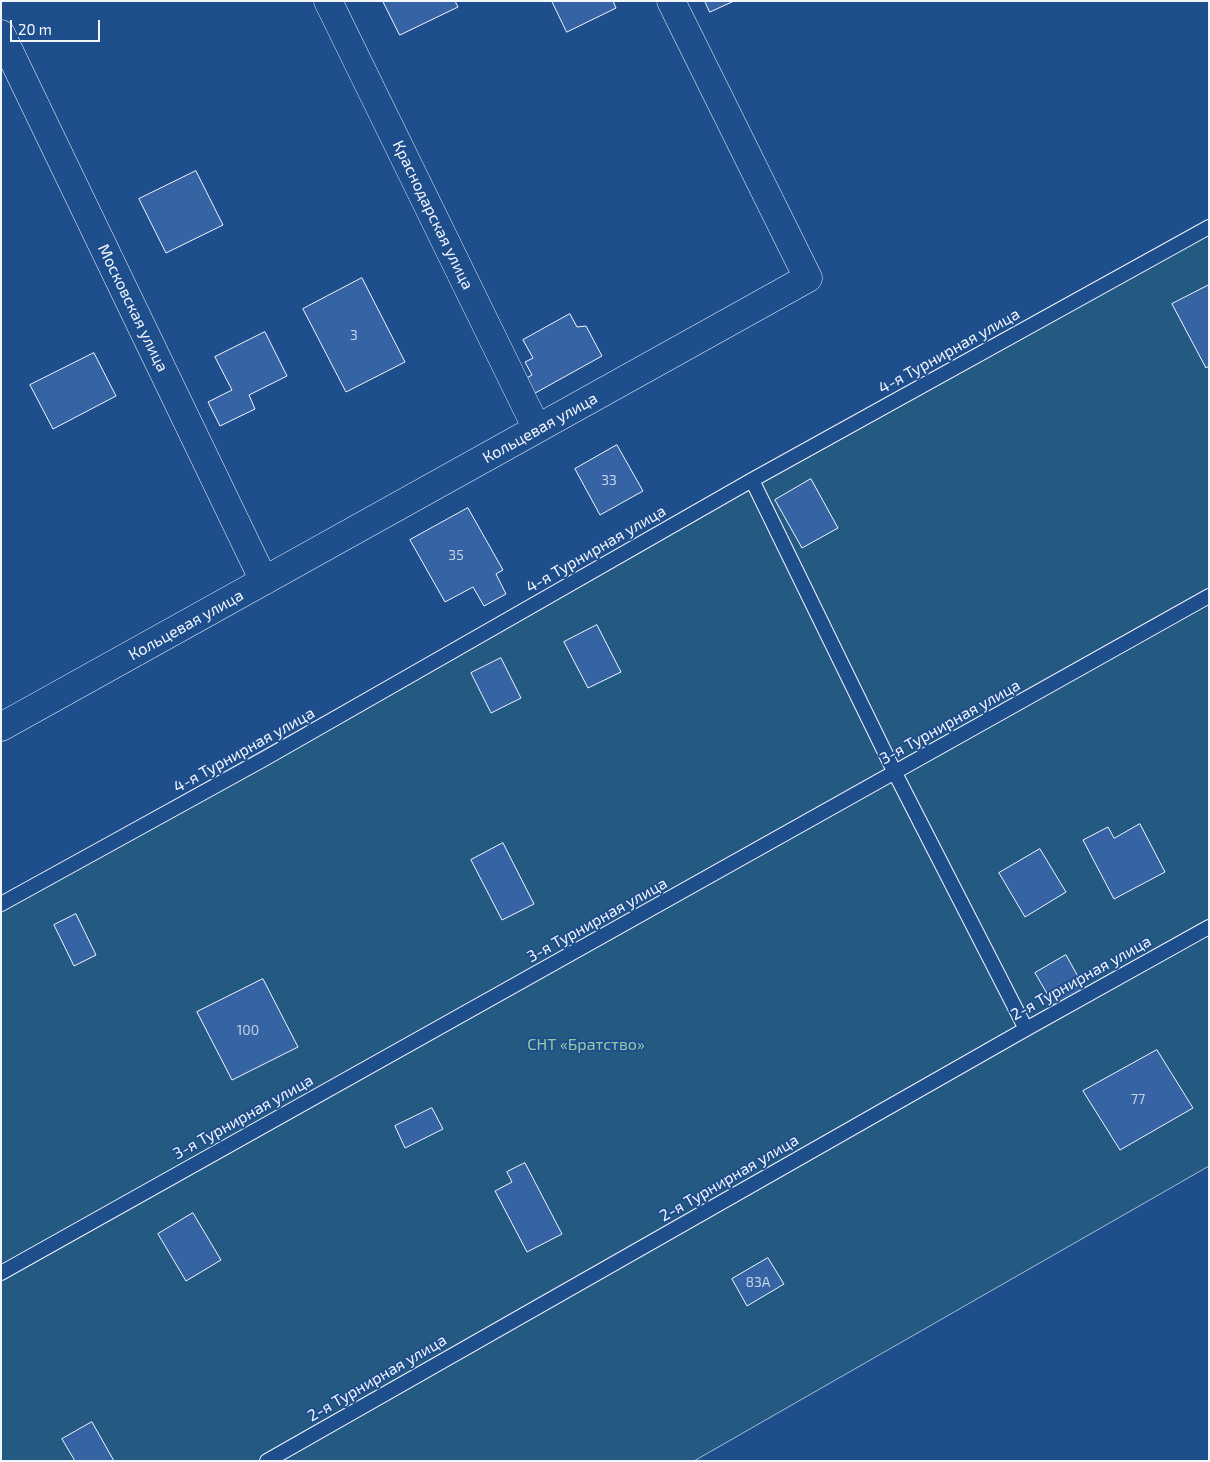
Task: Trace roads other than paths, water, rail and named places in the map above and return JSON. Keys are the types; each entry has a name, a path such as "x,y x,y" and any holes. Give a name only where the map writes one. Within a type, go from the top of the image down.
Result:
{"street":[{"name":"Краснодарская улица","path":"328,1 537,429"},
{"name":"Кольцевая улица","path":"1,727 808,278 671,1"},
{"name":"Московская улица","path":"1,34 264,581"}],"lane":[{"name":"4-я Турнирная улица","path":"1,904 264,759 752,480 1209,227"},
{"path":"752,480 895,773 1026,1028"},
{"name":"3-я Турнирная улица","path":"1,1273 1209,596"},
{"name":"2-я Турнирная улица","path":"267,1461 1026,1028 1209,927"}],"park label":[{"name":"СНТ «Братство»","path":"586,1045"}]}
